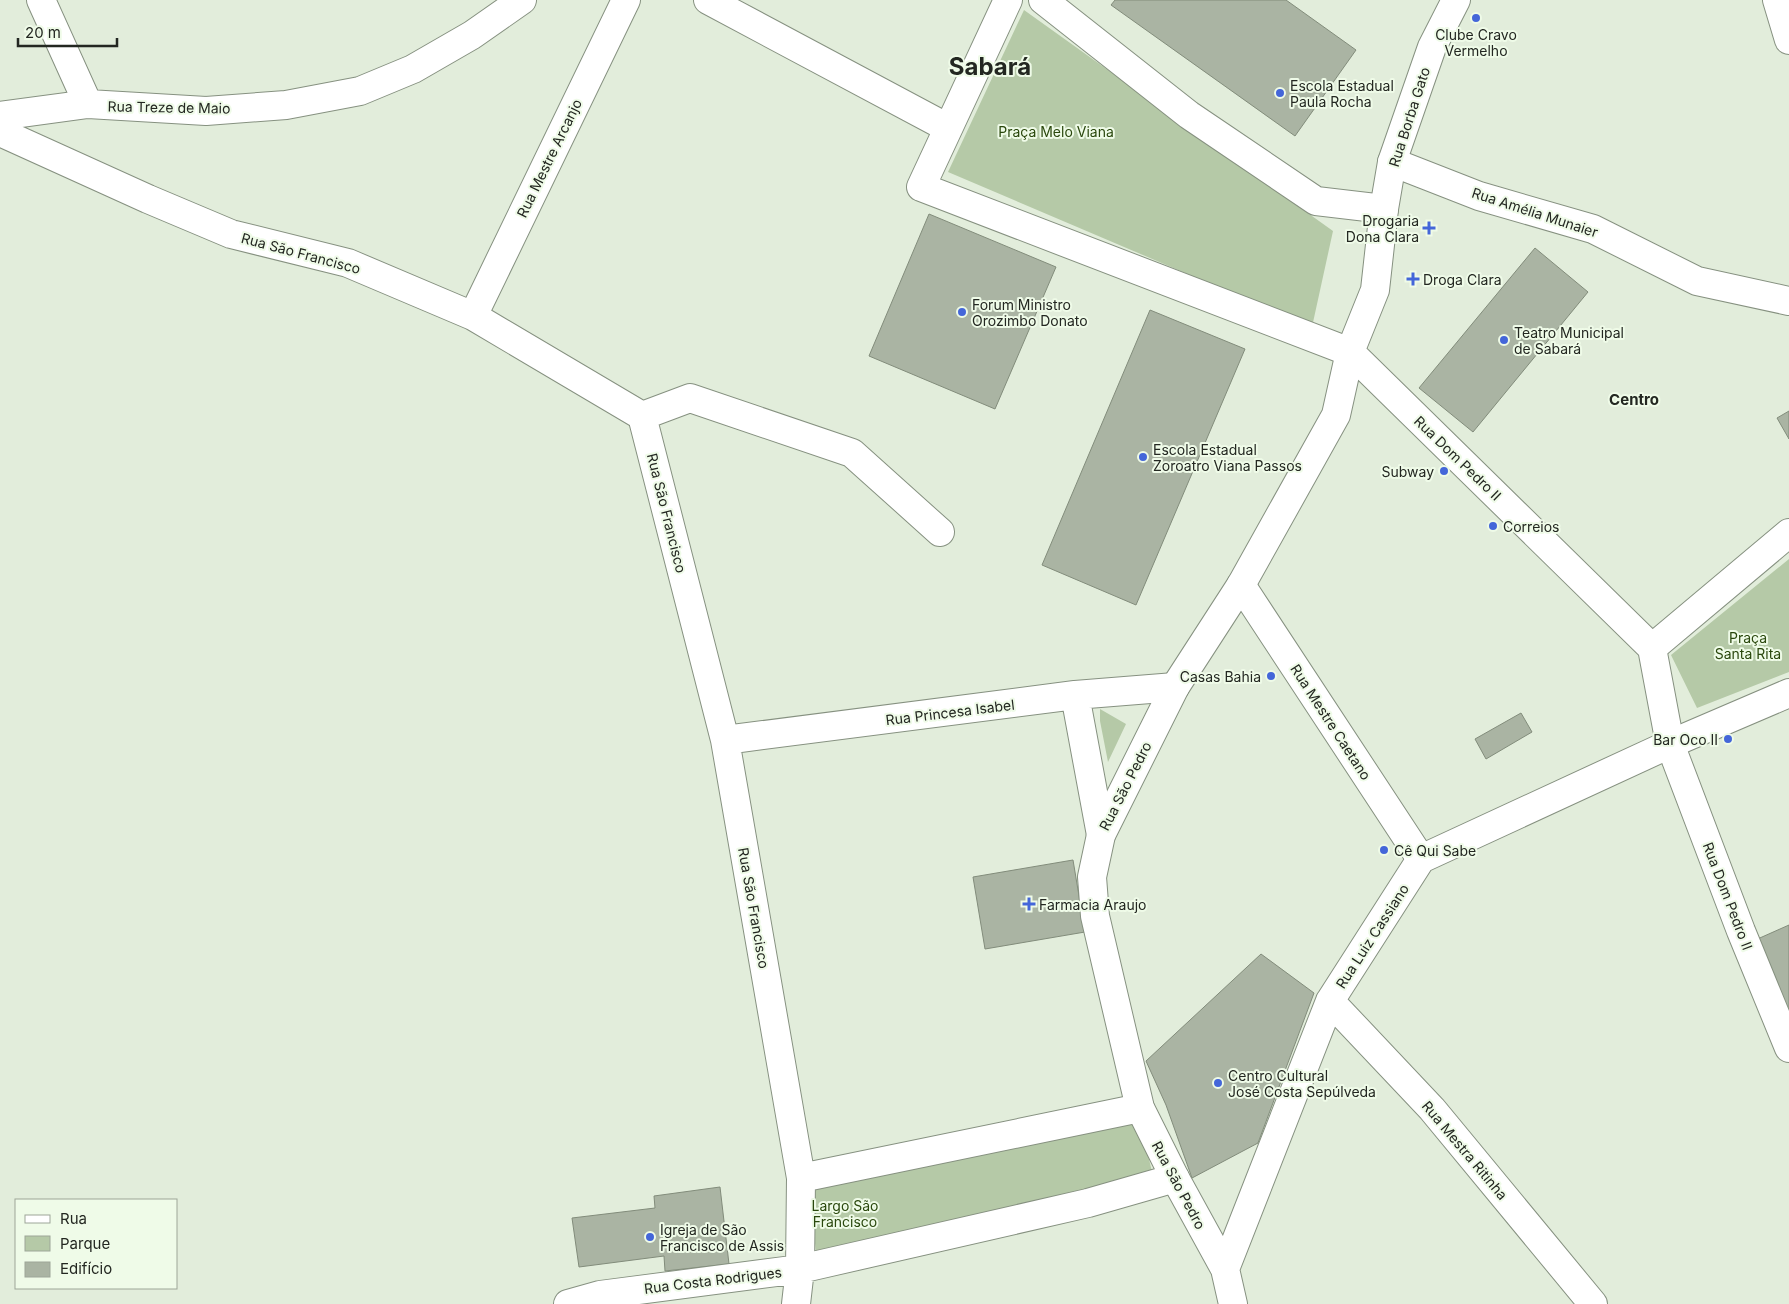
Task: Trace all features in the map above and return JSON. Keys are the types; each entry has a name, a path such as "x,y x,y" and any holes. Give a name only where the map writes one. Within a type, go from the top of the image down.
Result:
{"street":[{"path":"41,0 88,104"},
{"name":"Rua Treze de Maio","path":"0,116 88,104 206,111 286,105 360,91 413,69 472,35 522,0"},
{"name":"Rua Mestre Arcanjo","path":"473,316 626,0"},
{"path":"708,0 948,128"},
{"path":"1008,0 921,187 1350,352 1375,290 1384,209 1316,201 1189,115 1043,0"},
{"name":"Rua Borba Gato","path":"1384,209 1392,162 1432,47 1456,0"},
{"path":"1777,0 1789,40"},
{"name":"Rua São Francisco","path":"0,132 148,199 231,234 348,263 473,316 642,416 725,740 801,1178 800,1269 796,1304"},
{"name":"Rua Amélia Munaier","path":"1392,162 1480,196 1592,229 1697,281 1789,301"},
{"name":"Rua São Pedro","path":"1233,1304 1225,1269 1175,1178 1140,1108 1095,916 1092,877 1101,835 1175,687 1241,585 1336,415 1350,352"},
{"name":"Rua Dom Pedro II","path":"1350,352 1652,648"},
{"path":"642,416 690,398 852,453 940,532"},
{"path":"1670,744 1652,648 1789,533"},
{"name":"Rua Mestre Caetano","path":"1241,585 1421,859"},
{"name":"Rua Princesa Isabel","path":"725,740 1076,695 1175,687"},
{"path":"1421,859 1670,744 1789,693"},
{"path":"1076,695 1082,740 1101,835"},
{"name":"Rua Dom Pedro II","path":"1670,744 1741,931 1789,1048"},
{"name":"Rua Luiz Cassiano","path":"1225,1269 1330,1001 1421,859"},
{"name":"Rua Mestra Ritinha","path":"1330,1001 1432,1109 1593,1304"},
{"path":"801,1178 1140,1108"},
{"path":"800,1269 1088,1203 1175,1178"},
{"name":"Rua Costa Rodrigues","path":"568,1304 600,1295 800,1269"}],"green space":[{"name":"Praça Melo Viana","path":"1024,10 1333,231 1312,327 948,172"},
{"name":"Praça Santa Rita","path":"1789,559 1789,672 1697,708 1671,655"},
{"path":"1100,709 1126,724 1108,762 1100,721"},
{"name":"Largo São Francisco","path":"1140,1121 1153,1176 816,1253 809,1186"}],"building":[{"name":"Escola Estadual Paula Rocha","path":"1115,0 1286,0 1356,50 1295,136 1111,5"},
{"name":"Forum Ministro Orozimbo Donato","path":"929,214 1056,267 995,409 869,356"},
{"name":"Teatro Municipal de Sabará","path":"1535,248 1588,292 1473,432 1419,388"},
{"name":"Escola Estadual Zoroatro Viana Passos","path":"1150,310 1245,349 1136,605 1042,565"},
{"path":"1789,411 1789,439 1777,418"},
{"path":"1521,713 1532,732 1486,759 1475,739"},
{"name":"Farmacia Araujo","path":"1073,860 1085,932 985,949 973,877"},
{"path":"1789,925 1789,1023 1753,941"},
{"name":"Centro Cultural José Costa Sepúlveda","path":"1261,954 1314,993 1258,1143 1192,1178 1166,1105 1146,1061"},
{"name":"Igreja de São Francisco de Assis","path":"720,1187 729,1264 665,1271 664,1256 579,1267 572,1218 655,1208 654,1196"}],"place":[{"name":"Clube Cravo Vermelho","path":"1476,18"},
{"name":"Escola Estadual Paula Rocha","path":"1280,93"},
{"name":"Drogaria Dona Clara","path":"1429,228"},
{"name":"Droga Clara","path":"1413,279"},
{"name":"Forum Ministro Orozimbo Donato","path":"962,312"},
{"name":"Teatro Municipal de Sabará","path":"1504,340"},
{"name":"Escola Estadual Zoroatro Viana Passos","path":"1143,457"},
{"name":"Subway","path":"1444,471"},
{"name":"Correios","path":"1493,526"},
{"name":"Casas Bahia","path":"1271,676"},
{"name":"Bar Oco II","path":"1728,739"},
{"name":"Cê Qui Sabe","path":"1384,850"},
{"name":"Farmacia Araujo","path":"1029,904"},
{"name":"Centro Cultural José Costa Sepúlveda","path":"1218,1083"},
{"name":"Igreja de São Francisco de Assis","path":"650,1237"}],"district":[{"name":"Sabará","path":"990,66"},
{"name":"Centro","path":"1634,399"}]}
